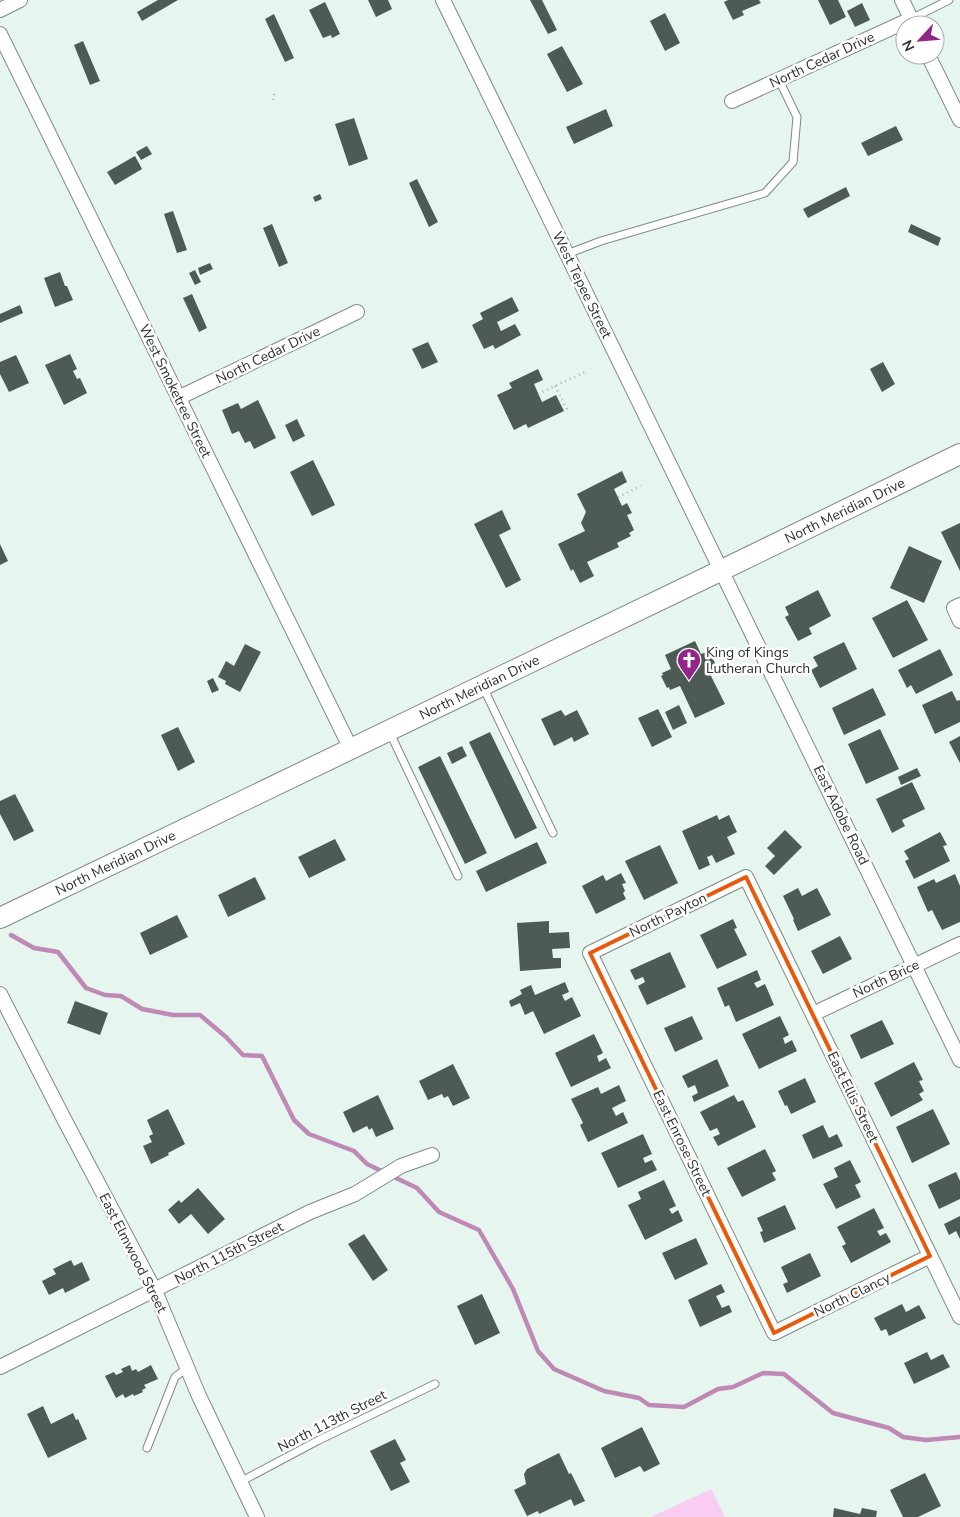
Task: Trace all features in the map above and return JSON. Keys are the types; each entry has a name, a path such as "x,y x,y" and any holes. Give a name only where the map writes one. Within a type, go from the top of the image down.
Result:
{"street":[{"path":"0,10 20,0"},
{"name":"West Tepee Street","path":"443,0 722,570"},
{"path":"902,0 909,15"},
{"name":"North Cedar Drive","path":"732,101 895,29"},
{"name":"West Smoketree Street","path":"0,34 350,748"},
{"path":"933,65 960,120"},
{"name":"North Cedar Drive","path":"178,398 357,312"},
{"name":"North Meridian Drive","path":"0,918 960,454"},
{"name":"East Adobe Road","path":"722,570 960,1060"},
{"name":"North Payton","path":"590,954 746,877"},
{"name":"East Ellis Street","path":"746,877 960,1317"},
{"name":"North Brice","path":"813,1014 960,944"},
{"name":"East Enrose Street","path":"590,954 774,1333"},
{"name":"East Elmwood Street","path":"0,994 155,1291 198,1396 258,1517"},
{"name":"North 115th Street","path":"0,1367 310,1212 355,1194 401,1166 432,1155"},
{"name":"North Clancy","path":"774,1333 930,1256"}],"lane":[{"path":"924,15 950,0"},
{"path":"567,254 601,241 765,193 793,162 797,117 779,80"},
{"path":"482,686 553,834"},
{"path":"389,730 458,876"},
{"path":"147,1448 175,1377 187,1368"},
{"name":"North 113th Street","path":"240,1482 317,1441 435,1384"}],"path":[{"path":"273,100 275,90"},
{"path":"538,394 585,372"},
{"path":"555,385 567,409"},
{"path":"618,497 641,486"}],"highlighted area":[{"path":"746,877 930,1256 774,1333 590,953"}],"shaded area":[{"path":"711,1489 725,1517 651,1517"}],"building":[{"path":"158,0 178,0 142,21 137,12"},
{"path":"368,0 388,0 392,9 376,17"},
{"path":"530,0 542,0 557,30 548,34"},
{"path":"728,0 759,0 761,3 742,11 744,15 733,20 724,2"},
{"path":"818,0 838,0 846,17 830,25"},
{"path":"325,2 340,34 332,38 331,35 323,38 309,10"},
{"path":"862,3 870,20 855,27 847,11"},
{"path":"665,13 680,43 665,51 650,21"},
{"path":"274,14 294,58 285,62 265,19"},
{"path":"83,41 100,81 90,85 74,45"},
{"path":"562,46 583,84 567,92 547,54"},
{"path":"606,109 613,126 574,144 566,127"},
{"path":"354,118 368,159 349,166 335,124"},
{"path":"896,126 903,140 868,156 861,143"},
{"path":"147,146 152,154 141,160 136,152"},
{"path":"135,156 142,169 115,185 107,172"},
{"path":"417,179 438,222 429,227 409,183"},
{"path":"846,187 850,196 808,218 803,209"},
{"path":"320,194 322,199 315,202 313,197"},
{"path":"173,211 187,250 177,253 164,214"},
{"path":"272,224 288,263 279,267 263,228"},
{"path":"911,224 941,238 938,246 908,232"},
{"path":"210,263 213,269 200,275 198,268"},
{"path":"195,270 201,282 195,285 189,273"},
{"path":"60,272 73,300 55,307 44,278"},
{"path":"192,294 207,328 199,332 183,298"},
{"path":"512,297 519,311 497,322 501,331 515,324 521,335 495,349 493,345 484,349 472,325 483,319 480,313"},
{"path":"20,305 23,313 0,323 0,314"},
{"path":"428,342 438,362 422,369 412,349"},
{"path":"70,354 77,369 73,371 77,379 80,378 87,393 64,405 45,365"},
{"path":"16,355 29,383 9,392 0,374 0,362"},
{"path":"883,362 895,384 882,392 870,369"},
{"path":"538,369 543,380 534,384 542,402 556,395 564,411 528,428 526,424 514,430 497,395 512,388 509,383"},
{"path":"258,400 276,438 254,449 250,441 245,443 239,431 232,434 222,410 238,403 241,409"},
{"path":"297,419 305,436 293,442 285,425"},
{"path":"313,460 335,505 312,516 290,472"},
{"path":"622,471 627,482 614,489 622,506 627,503 632,513 627,515 634,530 629,533 631,536 617,543 619,547 587,562 594,576 580,583 573,569 571,571 558,544 585,531 581,523 586,512 577,494"},
{"path":"502,510 511,529 499,535 521,580 506,588 474,524"},
{"path":"960,523 960,571 941,532"},
{"path":"0,544 8,561 0,565"},
{"path":"909,546 942,561 924,603 890,588"},
{"path":"818,590 831,616 809,628 812,634 798,641 785,617 789,615 785,607"},
{"path":"907,600 928,640 893,658 872,618"},
{"name":"King of Kings Lutheran Church","path":"695,641 701,654 710,653 716,665 713,666 715,669 709,672 725,704 695,718 680,686 670,690 661,676 663,675 662,673 671,669 665,655"},
{"path":"844,642 857,669 820,688 811,670 818,666 813,657"},
{"path":"245,644 261,652 240,692 225,684 226,681 218,677 226,661 234,666"},
{"path":"940,649 953,675 916,694 911,685 907,688 898,670"},
{"path":"213,678 219,690 212,693 207,681"},
{"path":"873,688 886,715 844,735 832,708"},
{"path":"952,691 957,701 960,700 960,722 935,734 922,705"},
{"path":"679,705 687,723 673,730 665,712"},
{"path":"658,709 672,737 652,747 638,718"},
{"path":"561,710 565,716 577,710 589,734 574,742 572,737 554,746 541,719"},
{"path":"178,727 195,762 178,771 161,735"},
{"path":"880,729 899,769 866,784 848,744"},
{"path":"490,732 537,828 515,839 469,742"},
{"path":"960,736 960,763 949,742"},
{"path":"462,746 467,756 452,764 447,753"},
{"path":"440,756 487,853 465,864 418,767"},
{"path":"917,768 921,776 901,785 898,777"},
{"path":"912,782 925,809 902,820 905,826 892,833 876,799"},
{"path":"15,794 34,831 14,841 0,814 0,801"},
{"path":"717,815 719,820 729,815 737,832 727,837 735,854 716,863 712,855 707,857 710,865 699,870 682,831"},
{"path":"785,830 802,847 774,875 765,866 775,856 767,848"},
{"path":"940,832 947,845 943,846 950,861 914,879 905,861 909,859 904,851"},
{"path":"335,839 346,860 309,878 298,857"},
{"path":"537,842 547,863 486,892 476,871"},
{"path":"660,845 678,883 644,900 625,861"},
{"path":"621,873 626,883 622,884 626,899 596,914 582,886 603,875 606,881"},
{"path":"955,874 960,886 960,922 942,930 932,910 928,912 917,887 934,879 936,883"},
{"path":"255,877 266,899 228,917 218,895"},
{"path":"798,888 802,896 817,888 831,915 798,931 783,896"},
{"path":"177,915 188,937 150,955 140,933"},
{"path":"733,919 737,928 734,929 747,955 717,969 700,935"},
{"path":"549,921 549,933 569,932 570,948 552,949 553,958 561,958 561,968 520,971 517,923"},
{"path":"840,936 852,959 823,974 811,951"},
{"path":"670,952 686,987 647,1005 638,986 645,982 643,977 635,980 630,970"},
{"path":"757,970 761,980 754,983 757,988 765,984 774,1005 736,1022 729,1005 725,1007 717,988"},
{"path":"565,982 569,992 562,995 565,1001 572,997 581,1016 544,1034 533,1011 525,1015 520,1003 511,1007 509,1001 522,994 520,990 531,985 535,995"},
{"path":"75,1001 108,1013 100,1035 67,1023"},
{"path":"692,1016 703,1039 675,1052 664,1028"},
{"path":"780,1016 789,1035 783,1038 785,1044 792,1040 797,1051 759,1069 742,1034"},
{"path":"882,1020 894,1044 861,1059 850,1035"},
{"path":"594,1034 603,1053 597,1056 599,1062 606,1058 611,1068 571,1087 555,1053"},
{"path":"717,1059 729,1086 694,1102 692,1096 698,1093 695,1085 688,1088 682,1076"},
{"path":"914,1062 923,1080 919,1081 924,1091 919,1094 923,1100 891,1117 874,1083"},
{"path":"453,1064 470,1098 453,1106 448,1096 444,1098 442,1094 428,1100 419,1081"},
{"path":"805,1078 816,1102 791,1114 778,1091"},
{"path":"619,1085 626,1101 612,1108 616,1116 623,1112 628,1123 588,1142 580,1125 583,1123 571,1099 598,1087 601,1094"},
{"path":"378,1095 394,1129 376,1137 372,1128 369,1130 367,1126 353,1133 343,1112"},
{"path":"734,1095 738,1102 743,1100 756,1127 718,1146 713,1137 720,1134 717,1128 710,1131 700,1112"},
{"path":"168,1109 185,1144 151,1164 143,1146 152,1142 149,1136 153,1134 147,1120"},
{"path":"933,1109 950,1144 912,1163 896,1127"},
{"path":"823,1125 829,1138 837,1134 843,1146 813,1159 802,1135"},
{"path":"643,1134 652,1154 643,1158 645,1163 652,1160 657,1170 618,1188 601,1153"},
{"path":"765,1149 776,1171 772,1173 776,1180 742,1197 727,1168"},
{"path":"850,1160 861,1182 855,1185 861,1197 836,1209 823,1184 838,1177 834,1168"},
{"path":"956,1172 960,1181 960,1199 939,1209 928,1185"},
{"path":"664,1180 676,1206 669,1209 672,1214 678,1210 683,1221 645,1240 628,1205 641,1199 638,1192"},
{"path":"198,1188 225,1219 208,1234 191,1214 179,1224 168,1210 179,1200 181,1203"},
{"path":"785,1205 796,1229 764,1243 760,1232 763,1231 757,1218"},
{"path":"874,1208 884,1228 877,1231 880,1236 886,1233 891,1242 851,1263 842,1246 846,1244 837,1227"},
{"path":"960,1216 960,1239 956,1231 949,1235 944,1224"},
{"path":"364,1234 388,1270 373,1281 348,1244"},
{"path":"696,1238 708,1264 675,1280 662,1253"},
{"path":"810,1253 821,1276 787,1293 783,1284 788,1282 781,1267"},
{"path":"71,1260 74,1266 82,1262 90,1280 65,1293 63,1288 49,1295 42,1281 56,1274 53,1269"},
{"path":"721,1284 725,1292 716,1296 722,1308 729,1305 732,1312 700,1327 688,1300"},
{"path":"482,1294 500,1333 475,1345 457,1306"},
{"path":"902,1304 906,1312 919,1305 926,1318 889,1336 886,1329 881,1331 874,1318"},
{"path":"927,1352 931,1360 943,1354 950,1367 914,1384 904,1363"},
{"path":"130,1365 132,1371 136,1369 138,1372 151,1365 158,1379 144,1385 146,1388 142,1390 143,1392 125,1398 123,1394 116,1398 105,1376 114,1372 116,1375 123,1372 121,1369"},
{"path":"43,1406 51,1424 73,1413 76,1420 78,1419 87,1439 48,1458 27,1414"},
{"path":"642,1427 660,1464 644,1472 640,1466 615,1478 601,1448"},
{"path":"395,1439 406,1460 400,1463 410,1482 391,1491 370,1451"},
{"path":"559,1453 585,1501 574,1506 571,1499 539,1514 538,1511 527,1516 514,1490 526,1484 524,1474 527,1469"},
{"path":"925,1473 941,1506 918,1517 903,1517 890,1490"},
{"path":"834,1508 860,1514 862,1508 877,1511 876,1517 833,1517"}],"waterway":[{"path":"11,935 34,948 58,952 86,988 105,995 121,996 142,1009 173,1015 200,1015 226,1037 243,1055 262,1056 294,1120 309,1134 354,1151 367,1164 417,1188 439,1212 479,1230 513,1289 538,1351 554,1369 604,1391 639,1398 649,1405 684,1407 718,1389 733,1387 763,1373 784,1374 833,1413 889,1428 903,1437 926,1440 960,1437"}],"place":[{"name":"King of Kings Lutheran Church","path":"689,681"}]}
